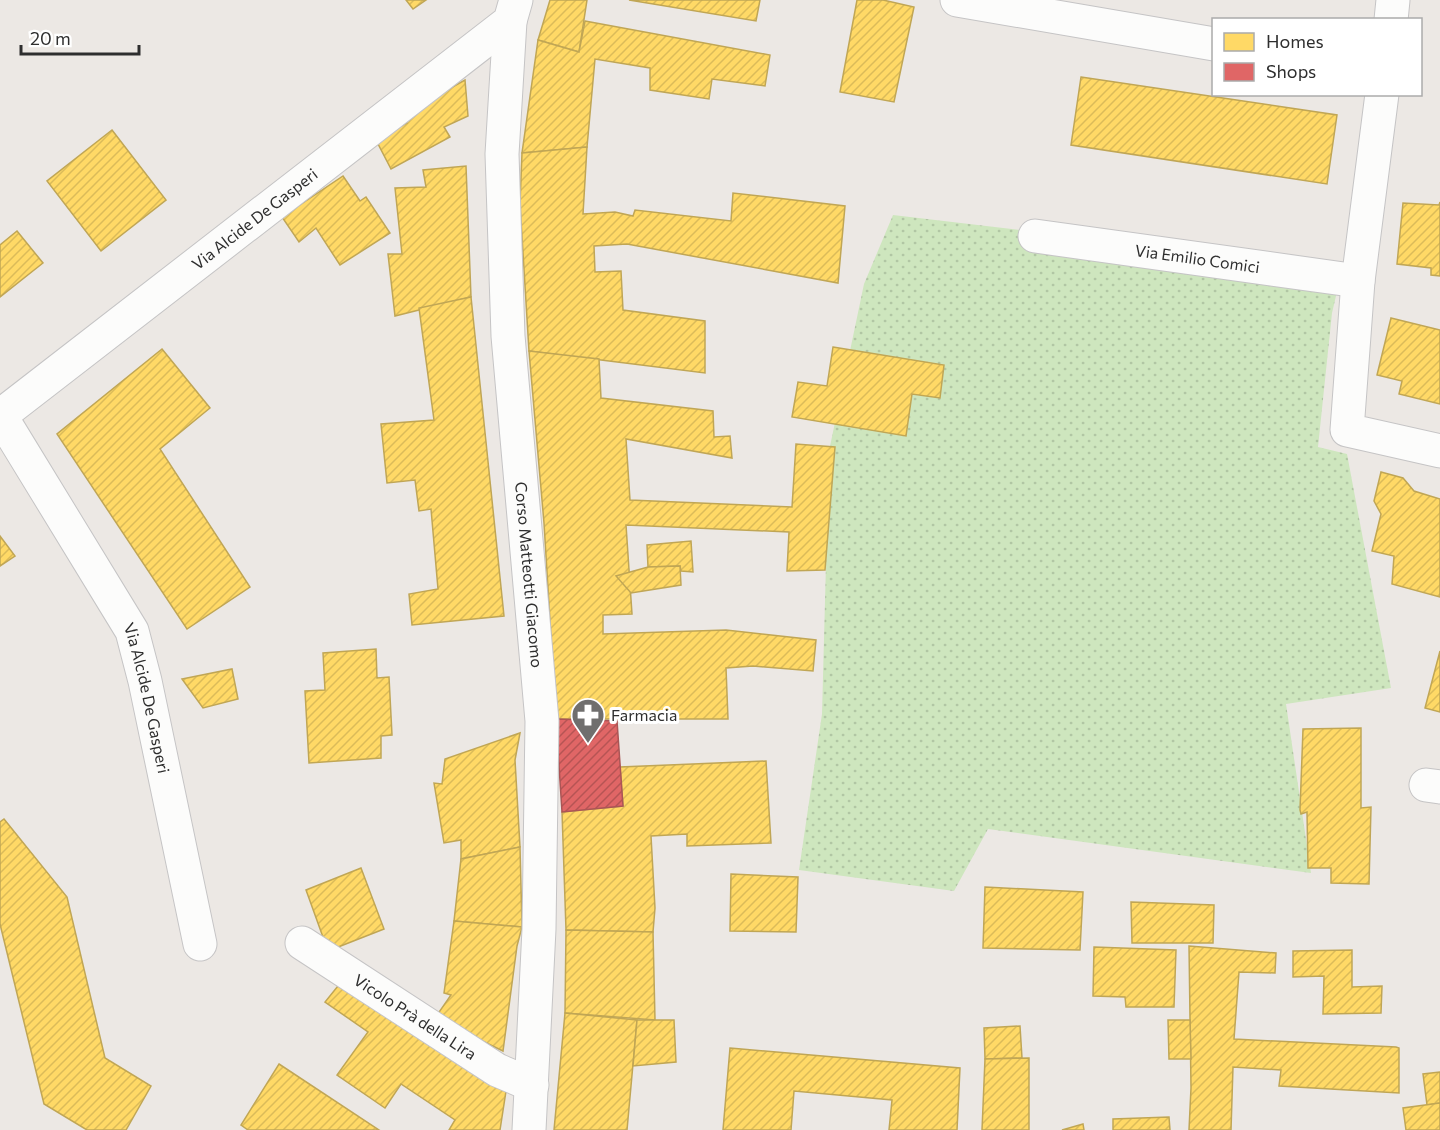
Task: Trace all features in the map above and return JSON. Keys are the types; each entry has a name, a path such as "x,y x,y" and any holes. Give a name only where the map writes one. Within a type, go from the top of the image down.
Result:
{"street":[{"path":"957,0 1212,44"},
{"path":"1391,18 1394,0"},
{"name":"Via Alcide De Gasperi","path":"200,944 145,681 132,631 0,416 513,10"},
{"name":"Corso Matteotti Giacomo","path":"513,10 502,154 508,336 542,721 539,929 529,1130"},
{"path":"1382,96 1358,281 1347,430 1440,451"},
{"name":"Via Emilio Comici","path":"1035,236 1358,281"},
{"name":"Vicolo Prà della Lira","path":"302,943 497,1070 532,1085"}],"green space":[{"path":"893,215 1182,249 1339,283 1332,313 1318,447 1347,454 1391,688 1286,704 1311,873 988,829 954,891 799,870 822,714 829,451 864,284"}],"building: Homes":[{"path":"406,0 426,0 413,9"},
{"path":"550,0 587,0 579,52 538,40"},
{"path":"629,0 760,0 756,21"},
{"path":"857,0 883,0 914,7 894,102 840,92"},
{"path":"585,21 770,55 765,86 712,79 709,99 650,90 650,68 595,59 587,147 522,153 538,40 579,52"},
{"path":"1081,77 1337,115 1327,184 1071,145"},
{"path":"465,80 468,116 444,127 450,137 391,169 376,140 407,123 402,115"},
{"path":"112,130 166,200 101,251 47,181"},
{"path":"587,147 583,214 615,212 633,216 635,210 731,221 733,193 845,206 838,283 627,244 594,246 595,272 621,271 623,310 705,321 705,373 529,351 520,204 522,153"},
{"path":"466,166 471,297 395,316 388,254 402,254 395,188 426,187 423,170"},
{"path":"343,176 360,201 366,197 390,233 340,265 316,228 299,242 282,217"},
{"path":"1440,202 1440,276 1431,275 1431,268 1397,264 1403,203 1439,205"},
{"path":"17,231 43,263 0,297 0,245"},
{"path":"471,297 504,616 412,625 409,594 438,589 431,509 419,511 415,480 387,483 381,424 434,420 419,308"},
{"path":"1391,318 1440,330 1440,404 1399,394 1402,381 1377,375"},
{"path":"833,347 944,365 940,398 912,394 906,436 792,417 798,382 827,386"},
{"path":"162,349 210,408 160,449 250,587 187,629 57,434"},
{"path":"529,351 599,359 601,398 713,411 714,437 730,436 732,458 626,439 630,500 792,507 796,444 835,447 825,570 787,571 789,532 626,525 632,614 603,615 603,634 726,630 816,640 813,671 753,666 726,668 728,719 556,719 544,523"},
{"path":"1381,472 1403,478 1414,491 1440,499 1440,597 1392,584 1394,556 1372,551 1381,514 1374,501"},
{"path":"0,536 15,556 0,566"},
{"path":"691,541 693,572 681,571 680,566 648,567 647,545"},
{"path":"680,566 681,585 631,593 616,576 648,567"},
{"path":"376,649 377,678 389,677 392,735 381,736 381,758 309,763 305,691 325,690 323,653"},
{"path":"1440,651 1440,712 1425,708"},
{"path":"232,669 238,699 203,708 182,679"},
{"path":"1361,728 1361,808 1371,807 1369,884 1331,883 1331,868 1308,868 1307,812 1301,814 1300,810 1303,729"},
{"path":"520,733 515,760 520,847 461,859 461,840 444,843 434,783 442,784 445,759"},
{"path":"766,761 771,843 687,846 687,834 651,836 655,908 653,932 566,930 562,812 623,806 620,767"},
{"path":"4,819 67,897 105,1058 151,1086 126,1130 87,1130 44,1104 0,924 0,822"},
{"path":"520,847 522,927 454,921 461,859"},
{"path":"361,868 384,929 328,951 306,890"},
{"path":"731,874 798,877 796,932 730,931"},
{"path":"985,887 1083,892 1080,950 983,948"},
{"path":"1131,902 1214,905 1213,943 1132,943"},
{"path":"454,921 522,927 517,946 503,1051 435,1018 451,995 444,993"},
{"path":"566,930 653,932 655,1020 565,1013"},
{"path":"1189,946 1276,953 1275,973 1239,972 1234,1039 1396,1047 1399,1048 1399,1093 1279,1086 1281,1070 1233,1067 1231,1130 1189,1130 1191,1088"},
{"path":"1094,947 1176,950 1174,1007 1126,1007 1125,997 1093,996"},
{"path":"1352,950 1352,987 1382,986 1381,1013 1323,1014 1324,976 1293,977 1293,951"},
{"path":"342,981 506,1091 500,1130 449,1130 455,1120 401,1084 385,1108 337,1075 368,1032 325,1002"},
{"path":"565,1013 637,1020 627,1130 554,1130"},
{"path":"637,1020 674,1020 676,1062 633,1066"},
{"path":"1168,1020 1190,1020 1191,1059 1169,1059"},
{"path":"1020,1026 1022,1058 985,1059 984,1028"},
{"path":"730,1048 960,1068 957,1130 889,1130 892,1100 794,1091 791,1130 723,1130"},
{"path":"1029,1058 1029,1130 982,1130 985,1059"},
{"path":"279,1064 379,1130 248,1130 241,1125"},
{"path":"1440,1072 1440,1103 1427,1105 1423,1074"},
{"path":"1440,1103 1440,1130 1406,1130 1403,1108"},
{"path":"1169,1117 1170,1130 1113,1130 1113,1119"},
{"path":"1083,1124 1084,1130 1062,1130"}],"building: Shops":[{"name":"Farmacia","path":"556,719 617,721 623,806 562,812"}],"place":[{"name":"Farmacia","path":"588,744"}]}
